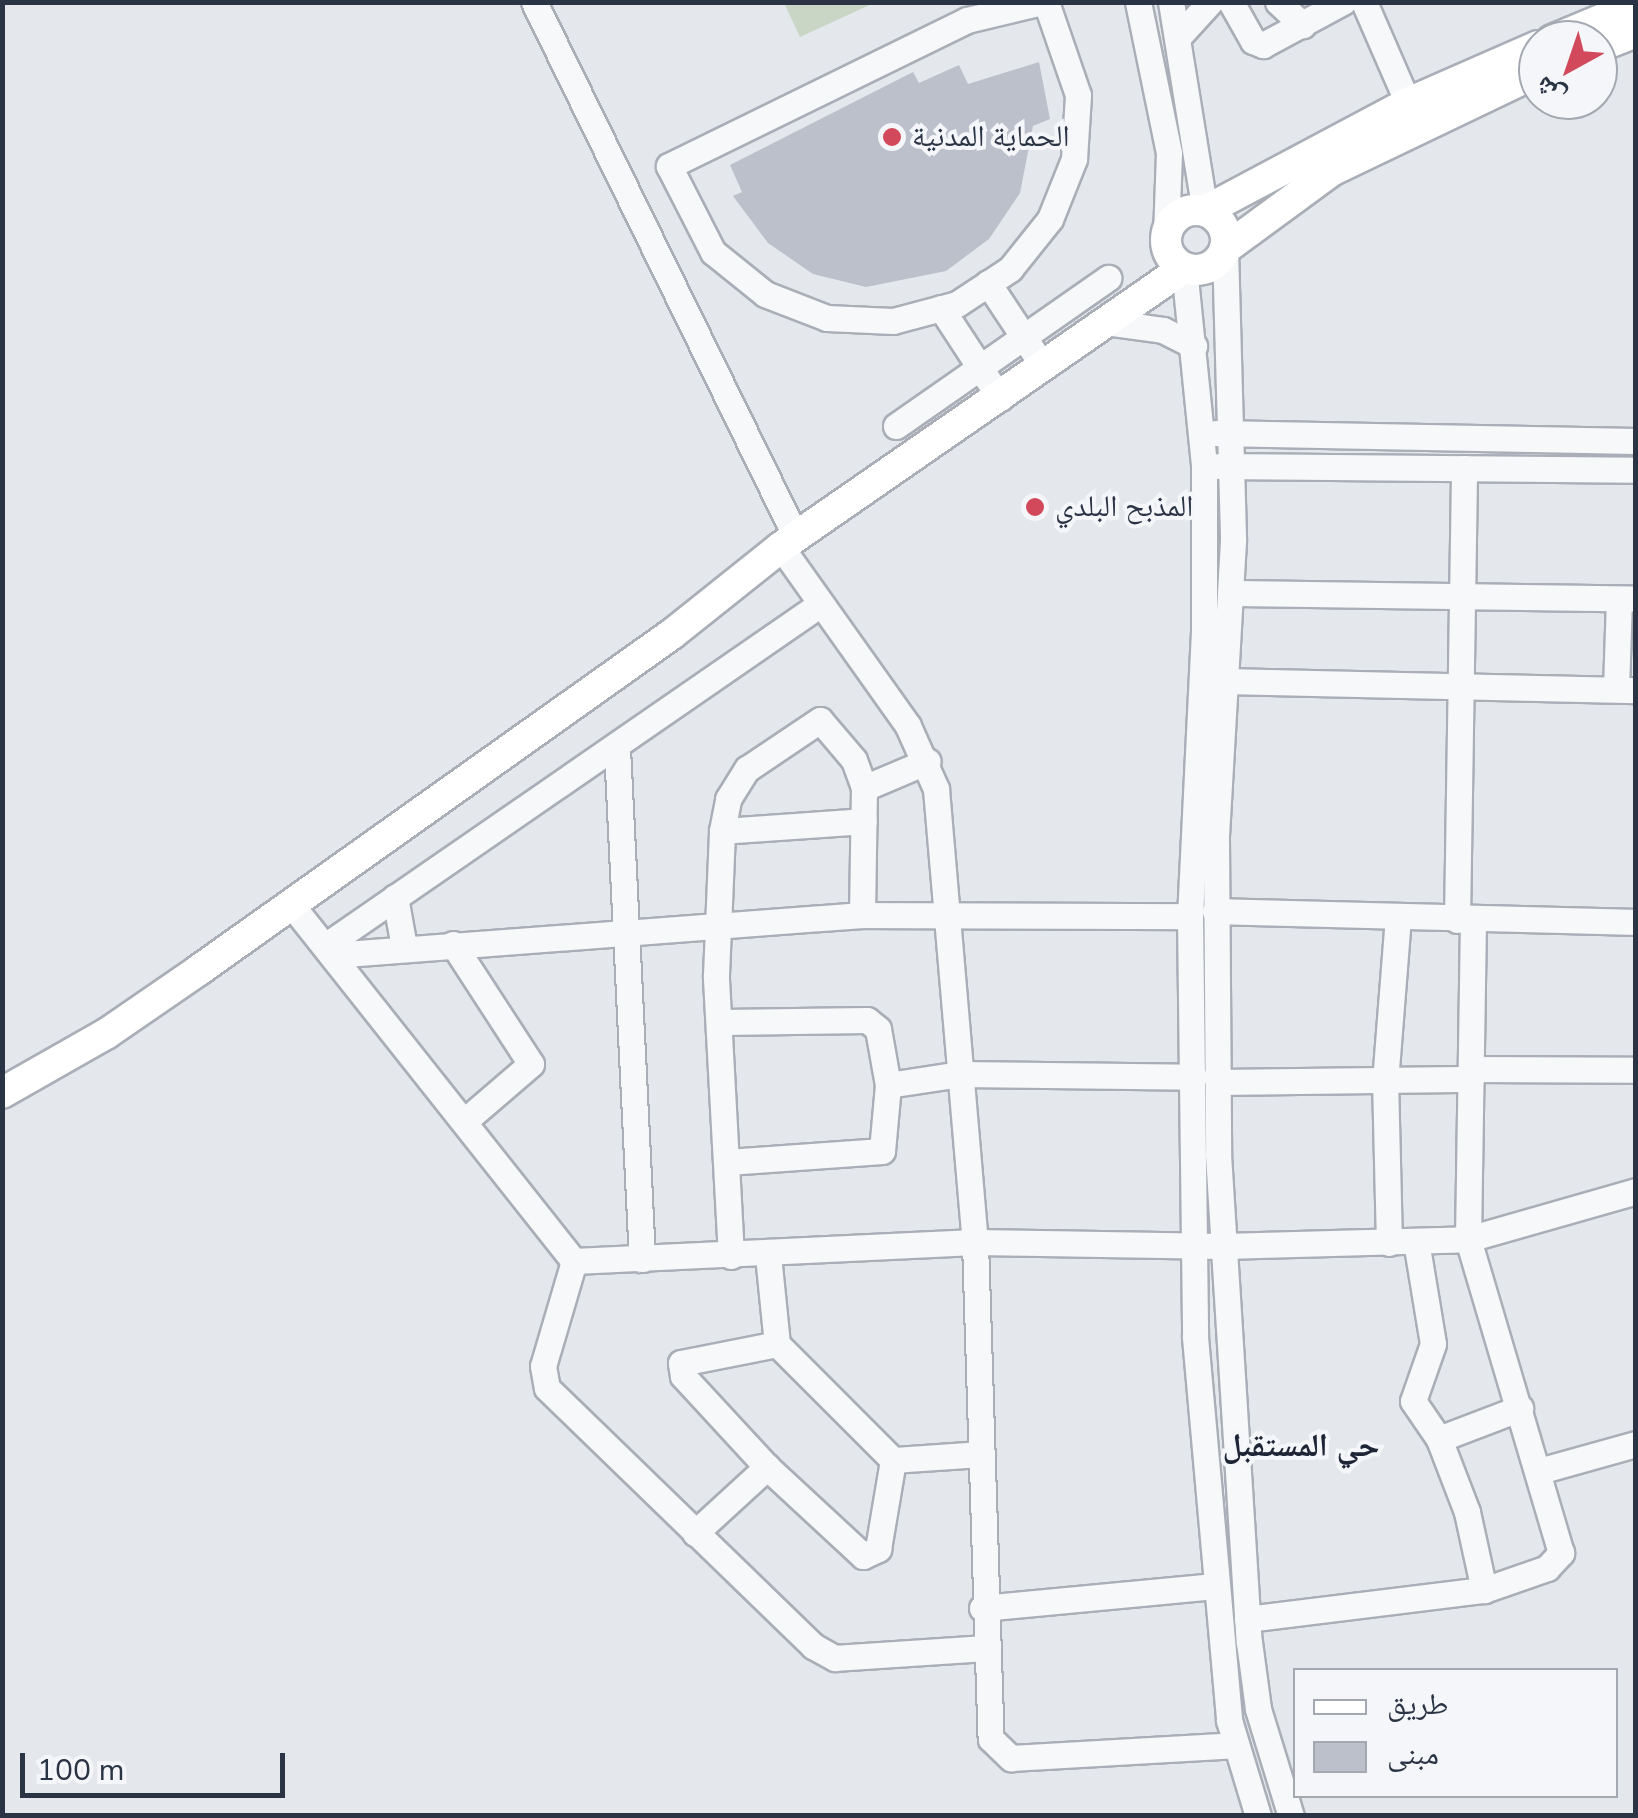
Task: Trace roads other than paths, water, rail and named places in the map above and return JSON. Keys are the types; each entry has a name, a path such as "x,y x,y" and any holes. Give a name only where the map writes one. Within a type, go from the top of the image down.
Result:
{"main road":[{"path":"1600,20 1636,5"},
{"path":"2,1092 106,1034 672,634 788,542 1113,323 1172,248 1185,212 1205,211 1408,104 1518,55"},
{"path":"1172,248 1214,266 1226,249 1331,171 1518,82"},
{"path":"1205,211 1220,222 1226,249"},
{"path":"1080,343 1172,248"}],"street":[{"path":"534,2 819,605 928,761 950,912 975,1242 982,1608 991,1739 1003,1755 1234,1746"},
{"path":"1044,2 1078,95 1074,159 1050,219 1010,269 941,308 893,321 826,318 765,294 713,252 669,166 967,20 1044,2"},
{"path":"1138,2 1169,153 1172,248 1194,346 1202,433 1206,1079 1223,1246 1247,1620 1258,1709 1291,1816"},
{"path":"1172,2 1205,211"},
{"path":"1179,36 1210,2"},
{"path":"1230,2 1258,44 1363,4 1408,104"},
{"path":"1278,2 1303,25"},
{"path":"1203,914 1231,593 1233,466 1226,249"},
{"path":"896,426 1108,278"},
{"path":"988,284 1044,368"},
{"path":"941,308 1000,398"},
{"path":"1113,323 1164,330 1194,346"},
{"path":"1202,433 1636,441"},
{"path":"1538,439 1538,468"},
{"path":"1204,466 1636,470"},
{"path":"1247,1620 1484,1590 1547,1568 1561,1553 1468,1239 1471,1074 1460,688 1464,468"},
{"path":"1225,682 1626,689 1627,598 1231,593"},
{"path":"328,951 395,897 617,748 819,605"},
{"path":"731,1256 717,923 722,831 728,798 746,770 820,720 854,760 864,788 862,915"},
{"path":"617,748 642,1259"},
{"path":"864,788 928,761"},
{"path":"722,831 864,821"},
{"path":"395,897 404,947"},
{"path":"290,903 466,1120 574,1261"},
{"path":"328,951 717,923 950,912 1636,922"},
{"path":"1389,1243 1384,1082 1398,917"},
{"path":"453,944 531,1064 466,1120"},
{"path":"722,1022 867,1020 878,1029 888,1085 882,1152 727,1162"},
{"path":"888,1085 961,1074 1384,1082 1471,1074 1636,1070"},
{"path":"1206,1079 1191,1244 1215,1586 1234,1746 1258,1816"},
{"path":"574,1261 768,1255 975,1242 1223,1246 1468,1239 1636,1192"},
{"path":"1416,1241 1433,1344 1414,1402 1439,1440 1468,1512 1484,1590"},
{"path":"768,1255 777,1344 894,1460 980,1454"},
{"path":"574,1261 543,1381 695,1533 824,1654 985,1648"},
{"path":"777,1344 681,1363 683,1376 767,1467 871,1557 878,1549 894,1460"},
{"path":"1439,1440 1520,1408"},
{"path":"1539,1470 1636,1444"},
{"path":"695,1533 767,1467"},
{"path":"982,1608 1215,1586"}],"place":[{"name":"الحماية المدنية","path":"892,137"},
{"name":"المذبح البلدي","path":"1035,507"}],"district":[{"name":"حي المستقبل","path":"1301,1446"}]}
